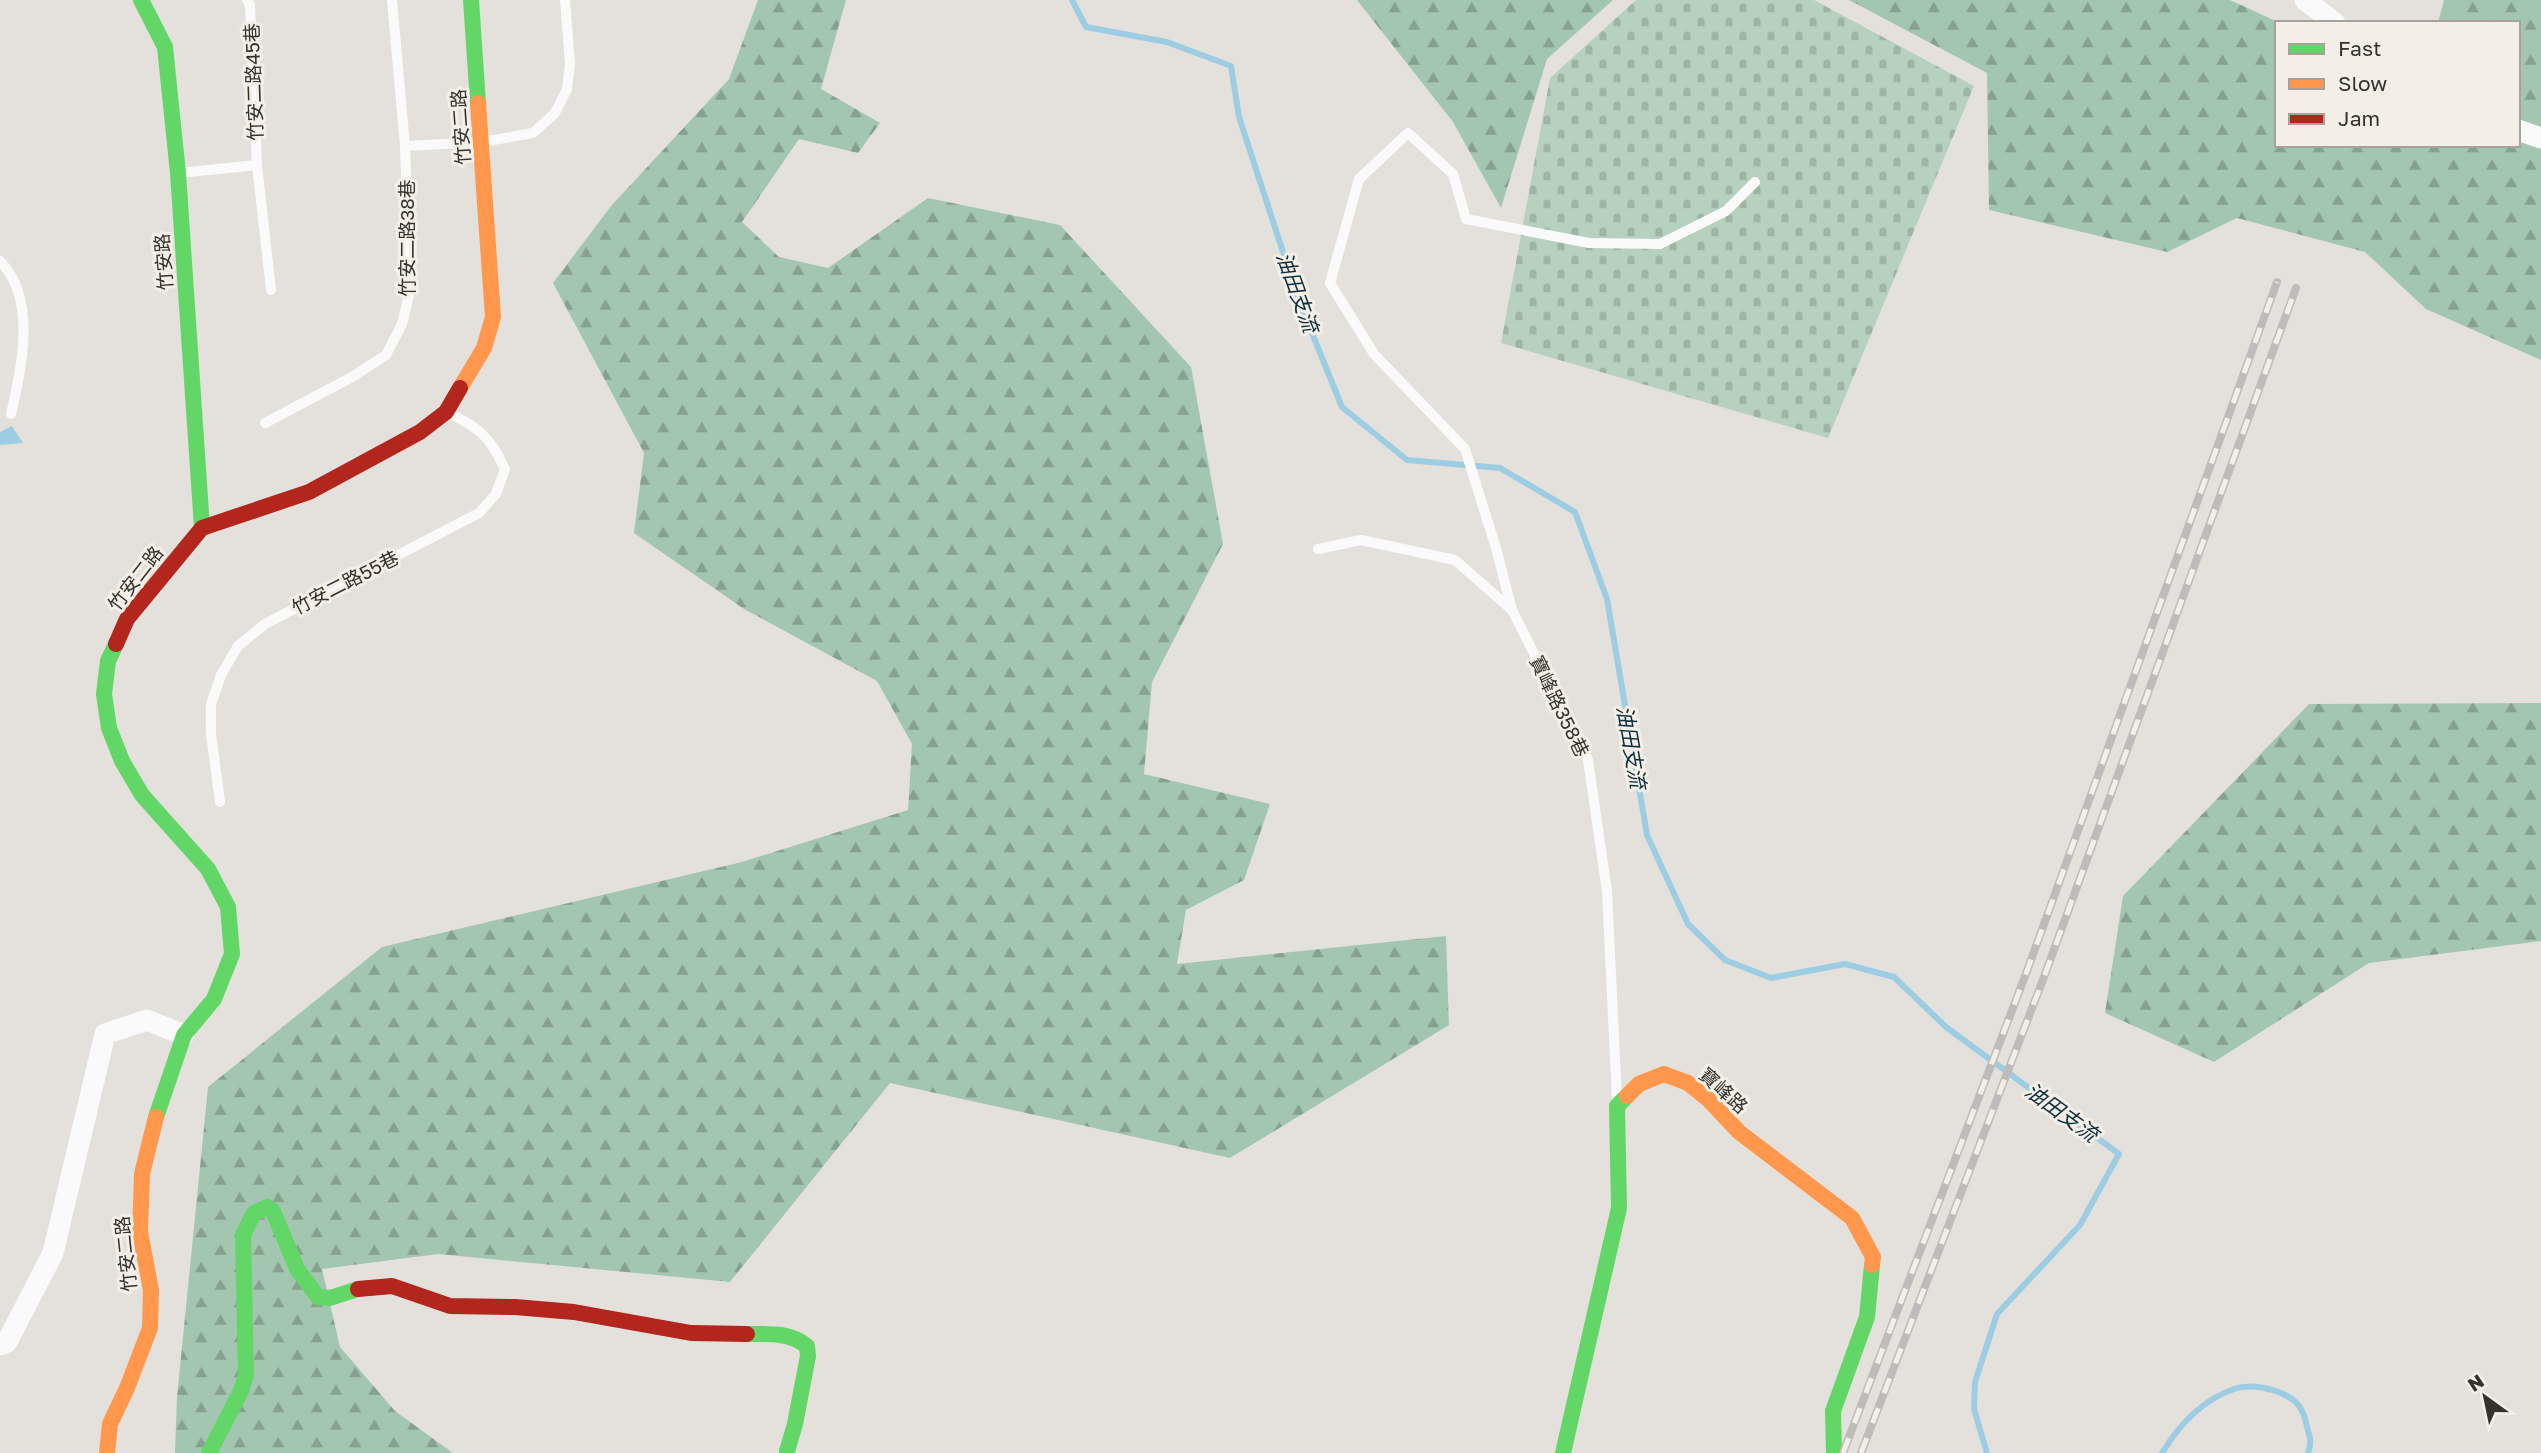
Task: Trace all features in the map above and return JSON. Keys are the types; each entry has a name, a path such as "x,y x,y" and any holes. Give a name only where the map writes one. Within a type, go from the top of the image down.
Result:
{"street":[{"name":"竹安路","path":"141,0 165,47 178,173 202,528"},
{"name":"竹安二路","path":"107,1453 110,1424 150,1328 152,1290 141,1233 142,1174 159,1102 184,1035 214,999 232,954 228,907 208,869 142,795 122,761 109,729 104,694 108,661 127,619 202,528 309,492 419,432 446,411 484,348 493,317 471,0"},
{"path":"2305,0 2332,21"},
{"path":"2520,131 2541,138"},
{"path":"0,1345 7,1342 53,1253 105,1034 147,1020 184,1035"},
{"name":"寶峰路","path":"1617,1106 1639,1084 1664,1074 1688,1083 1709,1100 1739,1132 1852,1218 1873,1258 1867,1317 1833,1411 1835,1453"},
{"path":"1563,1453 1619,1208 1617,1106"},
{"path":"209,1453 241,1391 246,1374 243,1235 252,1215 260,1208 267,1207 273,1211 298,1269 317,1297 330,1298 362,1288 392,1286 450,1306 515,1307 574,1312 691,1333 780,1334 798,1339 807,1346 808,1356 787,1451"}],"lane":[{"name":"竹安二路45巷","path":"247,0 250,5 257,165 271,290"},
{"name":"竹安二路38巷","path":"265,423 352,377 386,355 402,324 410,291 405,146 392,0"},
{"path":"405,146 482,142 533,133 555,113 567,89 570,62 565,0"},
{"path":"1513,610 1465,449 1374,354 1330,283 1359,179 1408,133 1453,174 1466,219 1589,243 1660,244 1726,211 1755,182"},
{"name":"竹安二路45巷","path":"178,173 257,165"},
{"path":"0,261 6,267 17,293 24,322 22,370 11,414"},
{"name":"竹安二路55巷","path":"220,802 211,734 211,704 221,675 238,646 265,624 479,513 496,494 505,469 494,445 476,426 446,411"},
{"name":"寶峰路358巷","path":"1318,549 1361,540 1455,560 1513,610 1588,760 1607,891 1617,1106"}],"green space":[{"path":"758,0 846,0 821,89 880,123 858,153 799,139 742,222 779,257 828,268 928,198 1060,225 1191,367 1223,544 1152,682 1144,774 1270,804 1244,880 1186,910 1177,964 1446,936 1449,1025 1230,1158 890,1083 730,1282 438,1254 322,1269 340,1347 395,1411 453,1453 175,1453 177,1397 208,1087 382,947 742,862 908,810 912,744 877,681 744,609 634,533 644,453 553,283 611,206 729,79"},
{"path":"1357,0 1613,0 1547,59 1501,208 1453,122"},
{"path":"1636,0 1814,0 1974,86 1828,438 1501,343 1550,78"},
{"path":"1849,0 2230,0 2276,21 2275,147 2520,147 2520,21 2439,21 2444,0 2541,0 2541,360 2426,309 2365,252 2237,218 2167,252 1989,210 1987,73"},
{"path":"2541,703 2541,941 2369,963 2214,1062 2105,1013 2123,896 2309,704"}],"water":[{"path":"12,426 23,443 0,445 0,432"}],"waterway":[{"name":"油田支流","path":"1072,0 1086,27 1167,42 1231,66 1239,117 1299,301 1342,407 1407,460 1500,468 1575,512 1607,599 1647,835 1688,924 1725,960 1771,978 1845,964 1894,977 1946,1027 2119,1154 2080,1225 1997,1314 1975,1382 1974,1409 1987,1453"},
{"name":"油田支流","path":"2162,1453 2192,1415 2222,1394 2242,1387 2282,1393 2297,1404 2304,1415 2310,1437 2308,1453"}],"railway":[{"path":"1843,1453 2027,971 2277,282"},
{"path":"1861,1453 2044,977 2296,288"}],"traffic: fast":[{"path":"141,0 165,47 178,173 202,528"},
{"path":"471,0 478,103"},
{"path":"116,644 108,661 104,694 109,728 122,761 142,795 208,869 228,907 232,954 214,999 184,1035 156,1117"},
{"path":"1563,1453 1619,1208 1617,1106 1627,1096"},
{"path":"209,1453 241,1391 246,1375 243,1235 254,1213 267,1207 273,1211 297,1269 318,1297 330,1298 358,1289"},
{"path":"1834,1453 1833,1411 1867,1317 1872,1265"},
{"path":"747,1334 786,1336 807,1346 808,1356 787,1451"}],"traffic: slow":[{"path":"460,388 484,348 493,317 478,103"},
{"path":"1627,1096 1639,1084 1664,1074 1688,1083 1709,1100 1739,1132 1852,1218 1873,1257 1872,1265"},
{"path":"107,1453 110,1424 150,1328 151,1290 140,1232 142,1174 156,1117"}],"traffic: jam":[{"path":"116,644 127,619 202,528 309,492 420,432 446,412 460,388"},
{"path":"358,1289 392,1286 450,1306 515,1307 574,1312 691,1333 747,1334"}]}
